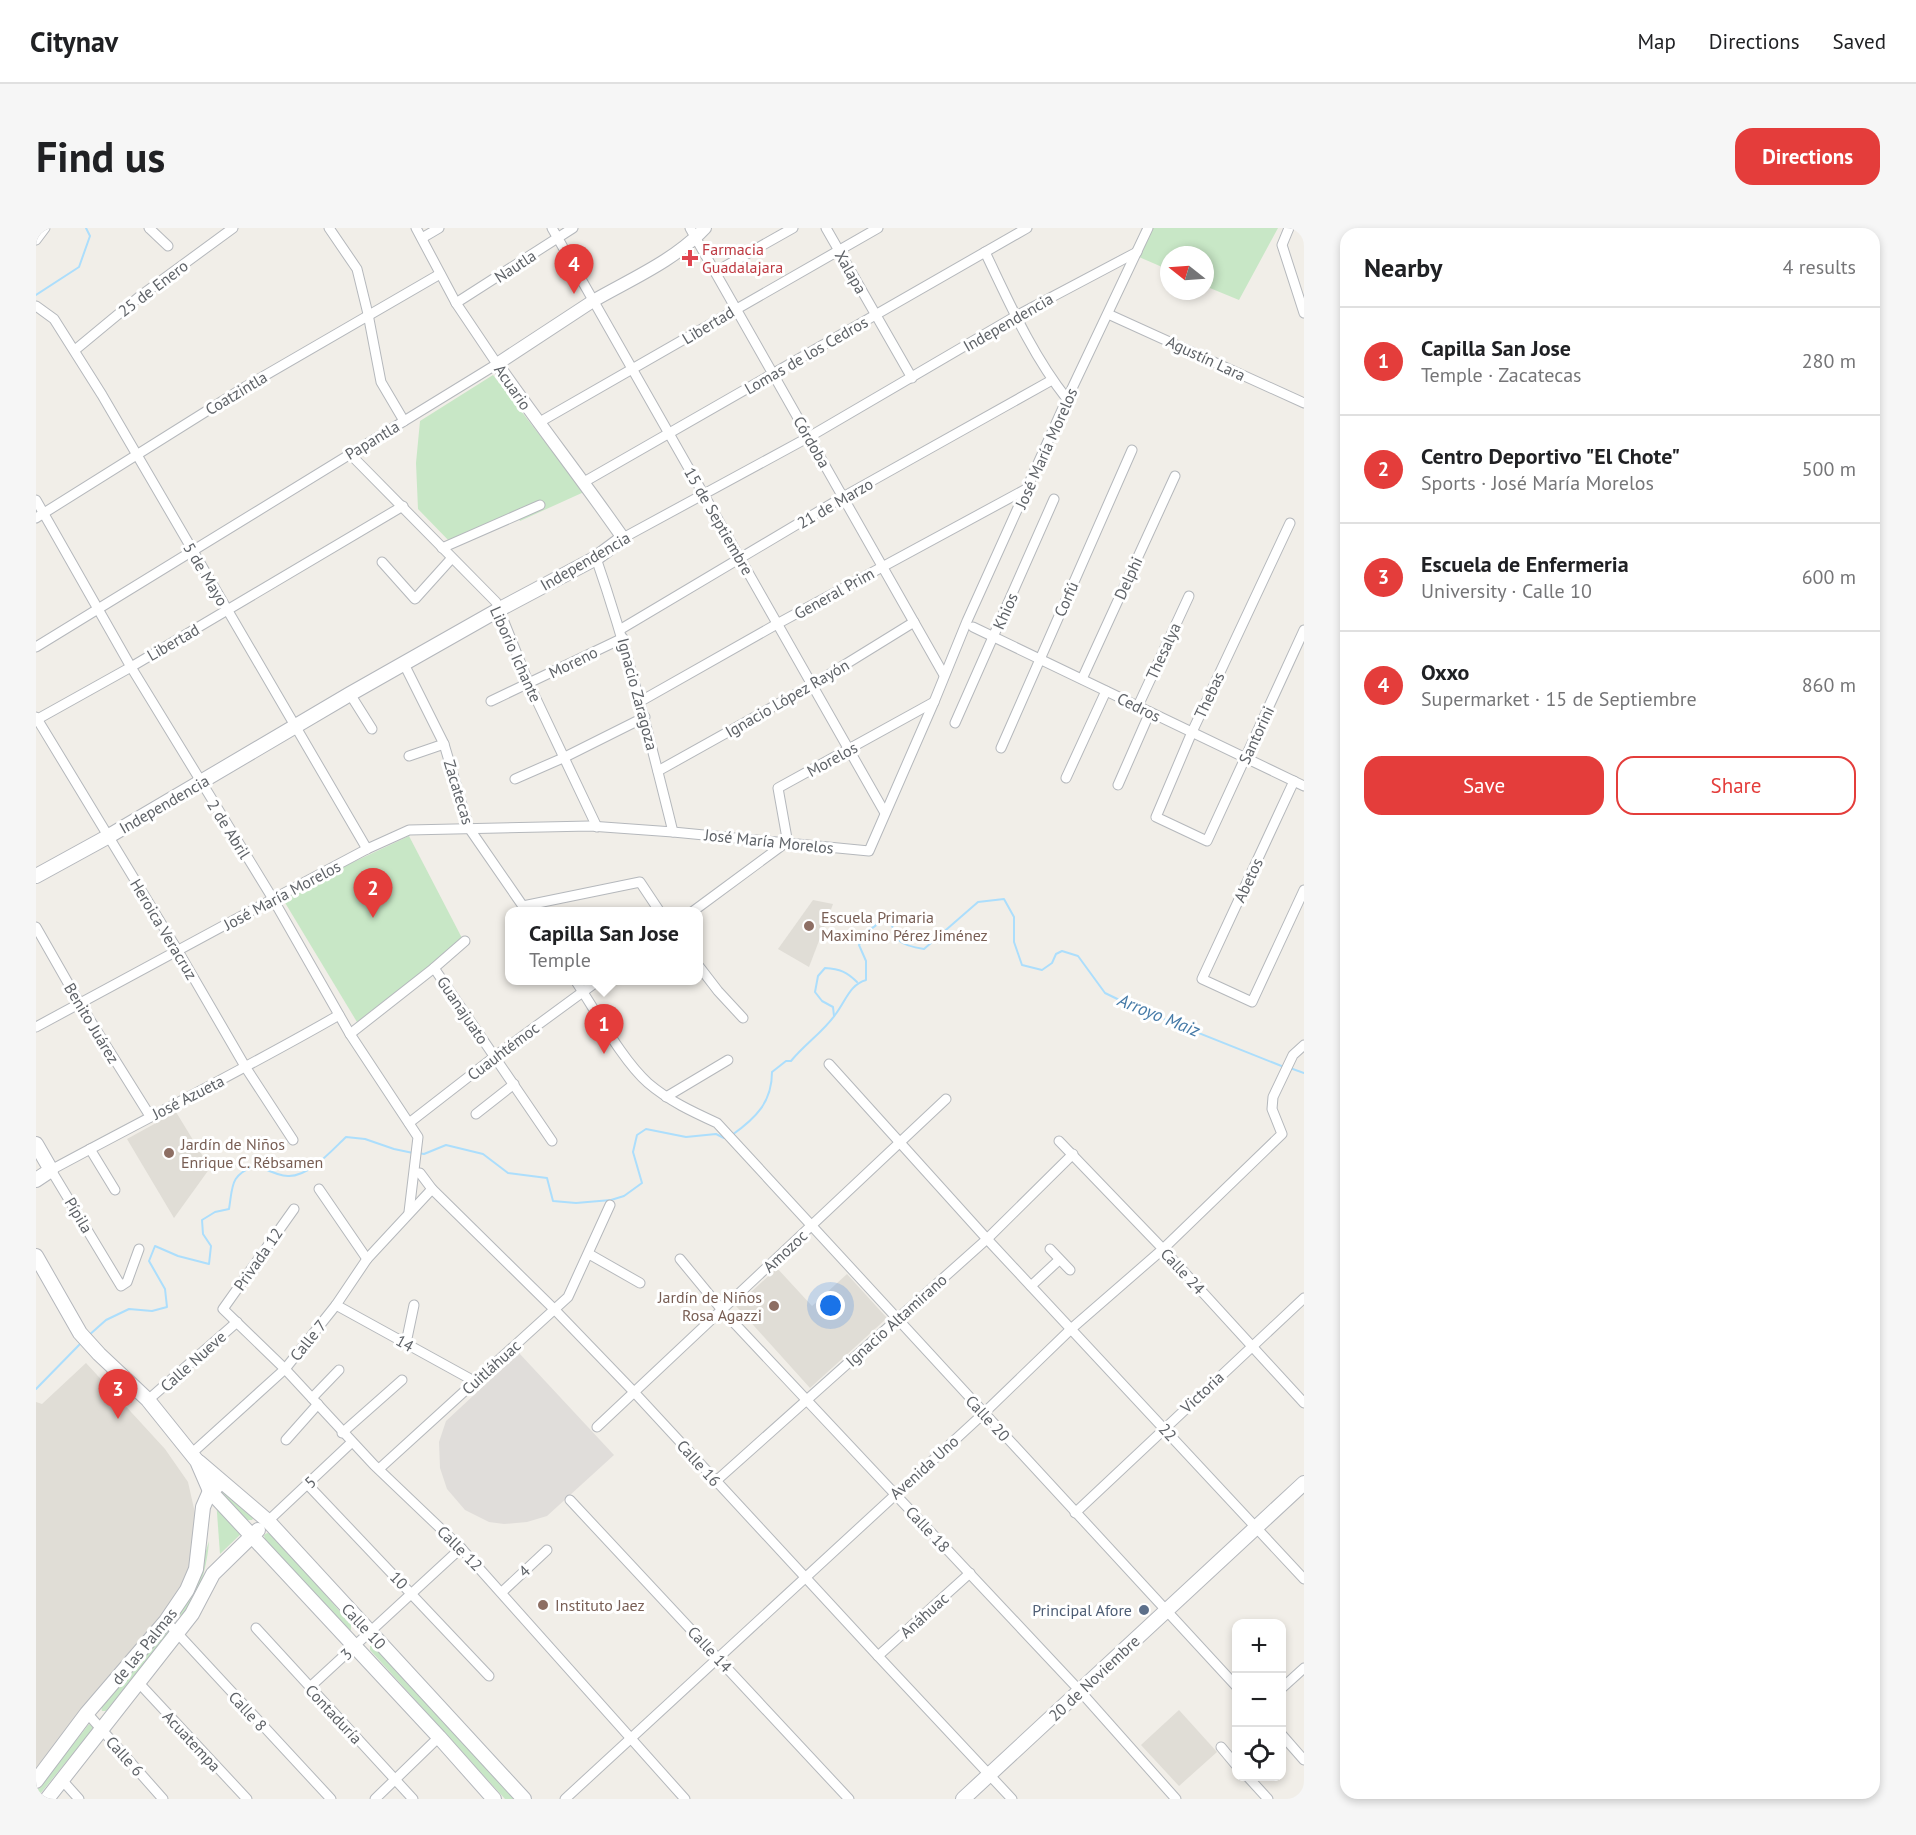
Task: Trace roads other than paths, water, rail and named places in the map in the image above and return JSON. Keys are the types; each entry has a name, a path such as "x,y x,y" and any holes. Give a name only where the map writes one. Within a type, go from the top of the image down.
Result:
{"main road":[{"name":"Independencia","path":"36,876 201,783 350,694 500,609 596,558 623,538"},
{"name":"Pípila","path":"36,1144 51,1170"},
{"name":"José Azueta","path":"36,1180 51,1170"},
{"name":"Calle 10","path":"36,1256 80,1333 148,1401 194,1457 268,1521 524,1799"},
{"name":"Calle 10","path":"194,1457 210,1491 494,1799"},
{"path":"210,1491 222,1481"},
{"name":"20 de Noviembre","path":"963,1799 1304,1483"},
{"name":"de las Palmas","path":"36,1781 87,1713 166,1622 187,1590 196,1569 203,1507 210,1491"},
{"name":"de las Palmas","path":"47,1799 200,1602 213,1574 268,1521"}],"street":[{"path":"36,240 45,228"},
{"path":"150,228 168,246"},
{"name":"25 de Enero","path":"75,350 139,297 233,228"},
{"path":"329,228 357,269 381,382 404,421"},
{"name":"Acuario","path":"416,228 456,303 538,423 584,482 623,538"},
{"path":"422,238 439,228"},
{"name":"15 de Septiembre","path":"552,228 885,813"},
{"name":"Nautla","path":"456,303 573,228"},
{"name":"Papantla","path":"36,647 497,364 594,301 661,263 693,233 705,228"},
{"path":"715,272 793,228"},
{"name":"Xalapa","path":"826,228 912,378"},
{"name":"Libertad","path":"538,423 879,228"},
{"path":"1006,228 1014,236"},
{"name":"Lomas de los Cedros","path":"584,482 1027,228"},
{"name":"José María Morelos","path":"36,1027 367,849 409,830 597,827 869,851 967,621 1067,399 1148,228"},
{"path":"1289,228 1282,245 1304,310"},
{"name":"Córdoba","path":"693,233 944,675"},
{"path":"985,252 1016,316 1052,380 1067,399"},
{"name":"Independencia","path":"623,538 809,437 1016,316 1137,252"},
{"name":"Coatzintla","path":"40,515 137,453 368,314 440,274"},
{"name":"5 de Mayo","path":"36,306 54,319 75,350 367,849"},
{"name":"Agustín Lara","path":"1108,314 1304,403"},
{"name":"21 de Marzo","path":"622,633 740,558 1052,380"},
{"name":"Corfú","path":"1000,748 1132,450"},
{"name":"Liborio Ichante","path":"350,454 403,506 500,609 529,684 597,827"},
{"name":"Delphi","path":"1082,679 1174,476"},
{"name":"General Prim","path":"641,701 882,566 1028,488"},
{"name":"Khios","path":"955,723 1054,499"},
{"name":"2 de Abril","path":"36,500 40,515 273,899 350,1034 409,1123"},
{"path":"442,548 540,505"},
{"name":"Libertad","path":"36,719 131,667 403,506"},
{"name":"Thebas","path":"1207,841 1156,817 1192,732 1290,523"},
{"path":"382,562 415,599 451,558"},
{"name":"Ignacio Zaragoza","path":"596,558 622,633 673,832"},
{"name":"Thesalya","path":"1138,706 1189,596"},
{"name":"Ignacio López Rayón","path":"658,771 812,685 914,622"},
{"name":"Cedros","path":"974,627 1304,786"},
{"name":"Santorini","path":"1207,841 1304,630"},
{"name":"Moreno","path":"491,702 622,633"},
{"name":"Zacatecas","path":"404,664 444,744 469,828 523,907"},
{"path":"1066,777 1106,691"},
{"path":"350,694 372,729"},
{"name":"Morelos","path":"786,844 778,788 934,702"},
{"path":"1118,785 1150,712"},
{"path":"515,779 645,717"},
{"name":"Heroica Veracruz","path":"36,719 109,836 246,1068 293,1140"},
{"path":"409,756 444,744"},
{"name":"Abetos","path":"1294,781 1202,979 1252,1002 1304,890"},
{"path":"699,907 786,844"},
{"path":"533,907 640,882 657,907"},
{"name":"Benito Juárez","path":"36,927 80,1004 150,1116"},
{"path":"350,1034 465,941"},
{"name":"Guanajuato","path":"434,968 552,1141"},
{"path":"703,970 718,991 744,1018"},
{"path":"578,985 631,1064 648,1083 666,1097 728,1060"},
{"name":"Cuauhtémoc","path":"409,1123 593,985"},
{"name":"José Azueta","path":"51,1170 150,1116 246,1068 339,1014"},
{"name":"Avenida Uno","path":"565,1799 983,1414 1071,1329 1163,1249 1282,1134 1272,1109 1273,1097 1280,1087 1293,1055 1304,1045"},
{"name":"22","path":"829,1065 987,1239 1304,1579"},
{"path":"476,1114 514,1084"},
{"name":"Calle 20","path":"666,1097 717,1123 742,1148 983,1414 1232,1682"},
{"name":"Amozoc","path":"597,1427 946,1099"},
{"path":"409,1123 418,1137 410,1212"},
{"name":"Calle 24","path":"1059,1141 1163,1249 1304,1403"},
{"path":"90,1149 115,1190"},
{"name":"Ignacio Altamirano","path":"716,1482 987,1239 1073,1154"},
{"name":"Pípila","path":"51,1170 121,1286 127,1282 139,1249"},
{"name":"Calle 16","path":"416,1171 634,1392 1012,1799"},
{"path":"319,1189 367,1259"},
{"name":"Calle 7","path":"194,1457 285,1369 336,1305 367,1259 432,1189"},
{"name":"Cuitláhuac","path":"379,1470 568,1297 610,1205"},
{"name":"Privada 12","path":"223,1309 294,1209"},
{"path":"1050,1249 1070,1270"},
{"path":"589,1254 640,1283"},
{"name":"Calle 18","path":"680,1259 722,1310 1080,1691 1176,1799"},
{"path":"1031,1286 1059,1260"},
{"name":"Victoria","path":"1076,1513 1304,1298"},
{"name":"14","path":"336,1305 474,1381"},
{"path":"406,1343 414,1305"},
{"name":"Calle 12","path":"223,1309 285,1369 342,1433 461,1548 685,1799"},
{"name":"Calle Nueve","path":"148,1401 237,1322"},
{"path":"286,1440 339,1370"},
{"path":"342,1433 402,1380"},
{"name":"5","path":"268,1521 352,1442"},
{"name":"10","path":"308,1485 489,1676"},
{"name":"Calle 14","path":"570,1500 849,1799"},
{"name":"3","path":"310,1687 461,1548"},
{"name":"4","path":"502,1592 546,1550"},
{"name":"Anáhuac","path":"878,1656 970,1573"},
{"name":"Calle 8","path":"166,1622 331,1799"},
{"name":"Contaduría","path":"256,1628 413,1799"},
{"path":"1286,1684 1304,1668"},
{"name":"Acuatempa","path":"138,1682 247,1799"},
{"name":"Calle 6","path":"87,1713 163,1799"},
{"path":"375,1799 439,1737"},
{"path":"1286,1740 1304,1760"},
{"path":"1221,1748 1232,1760"},
{"path":"62,1780 80,1799"},
{"path":"1252,1781 1268,1799"}],"waterway":[{"path":"36,295 79,267 90,236 86,228"},
{"name":"Arroyo Maiz","path":"732,1135 755,1116 766,1101 772,1072 786,1061 791,1061 830,1021 852,990 860,982 866,980 866,961 859,945 868,932 890,917 896,937 900,941 909,946 924,949 978,902 1004,899 1014,917 1014,942 1022,965 1042,970 1052,963 1056,954 1062,951 1078,956 1105,993 1136,1008 1284,1067"},
{"name":"Arroyo Maiz","path":"834,1016 833,1007 822,1001 815,992 818,976 825,968 830,968 843,972 857,982"},
{"name":"Arroyo Maiz","path":"1290,1068 1304,1073"},
{"name":"Arroyo Maiz","path":"418,1153 424,1154 446,1145 483,1154 508,1173 547,1178 553,1201 576,1203 611,1200 624,1196 642,1183 633,1152 637,1135 646,1129 686,1137 716,1134 724,1138"},
{"name":"Arroyo Maiz","path":"88,1336 106,1320 129,1309 152,1311 167,1307 165,1289 149,1261 155,1246 178,1256 209,1264 211,1246 203,1234 202,1220 215,1212 229,1209 234,1182 241,1173 248,1169 256,1165 280,1175 296,1175 320,1162 346,1137 365,1139 413,1153"},
{"name":"Arroyo Maiz","path":"36,1389 82,1342"}],"place":[{"name":"Farmacia Guadalajara","path":"690,258"},
{"name":"Oxxo","path":"574,294"},
{"name":"Centro Deportivo \"El Chote\"","path":"373,918"},
{"name":"Escuela Primaria Maximino Pérez Jiménez","path":"809,926"},
{"name":"Capilla San Jose","path":"604,1054"},
{"name":"Jardín de Niños Enrique C. Rébsamen","path":"169,1153"},
{"name":"Jardín de Niños Rosa Agazzi","path":"774,1306"},
{"name":"Escuela de Enfermeria","path":"118,1419"},
{"name":"Instituto Jaez","path":"543,1605"},
{"name":"Principal Afore","path":"1144,1610"}]}
